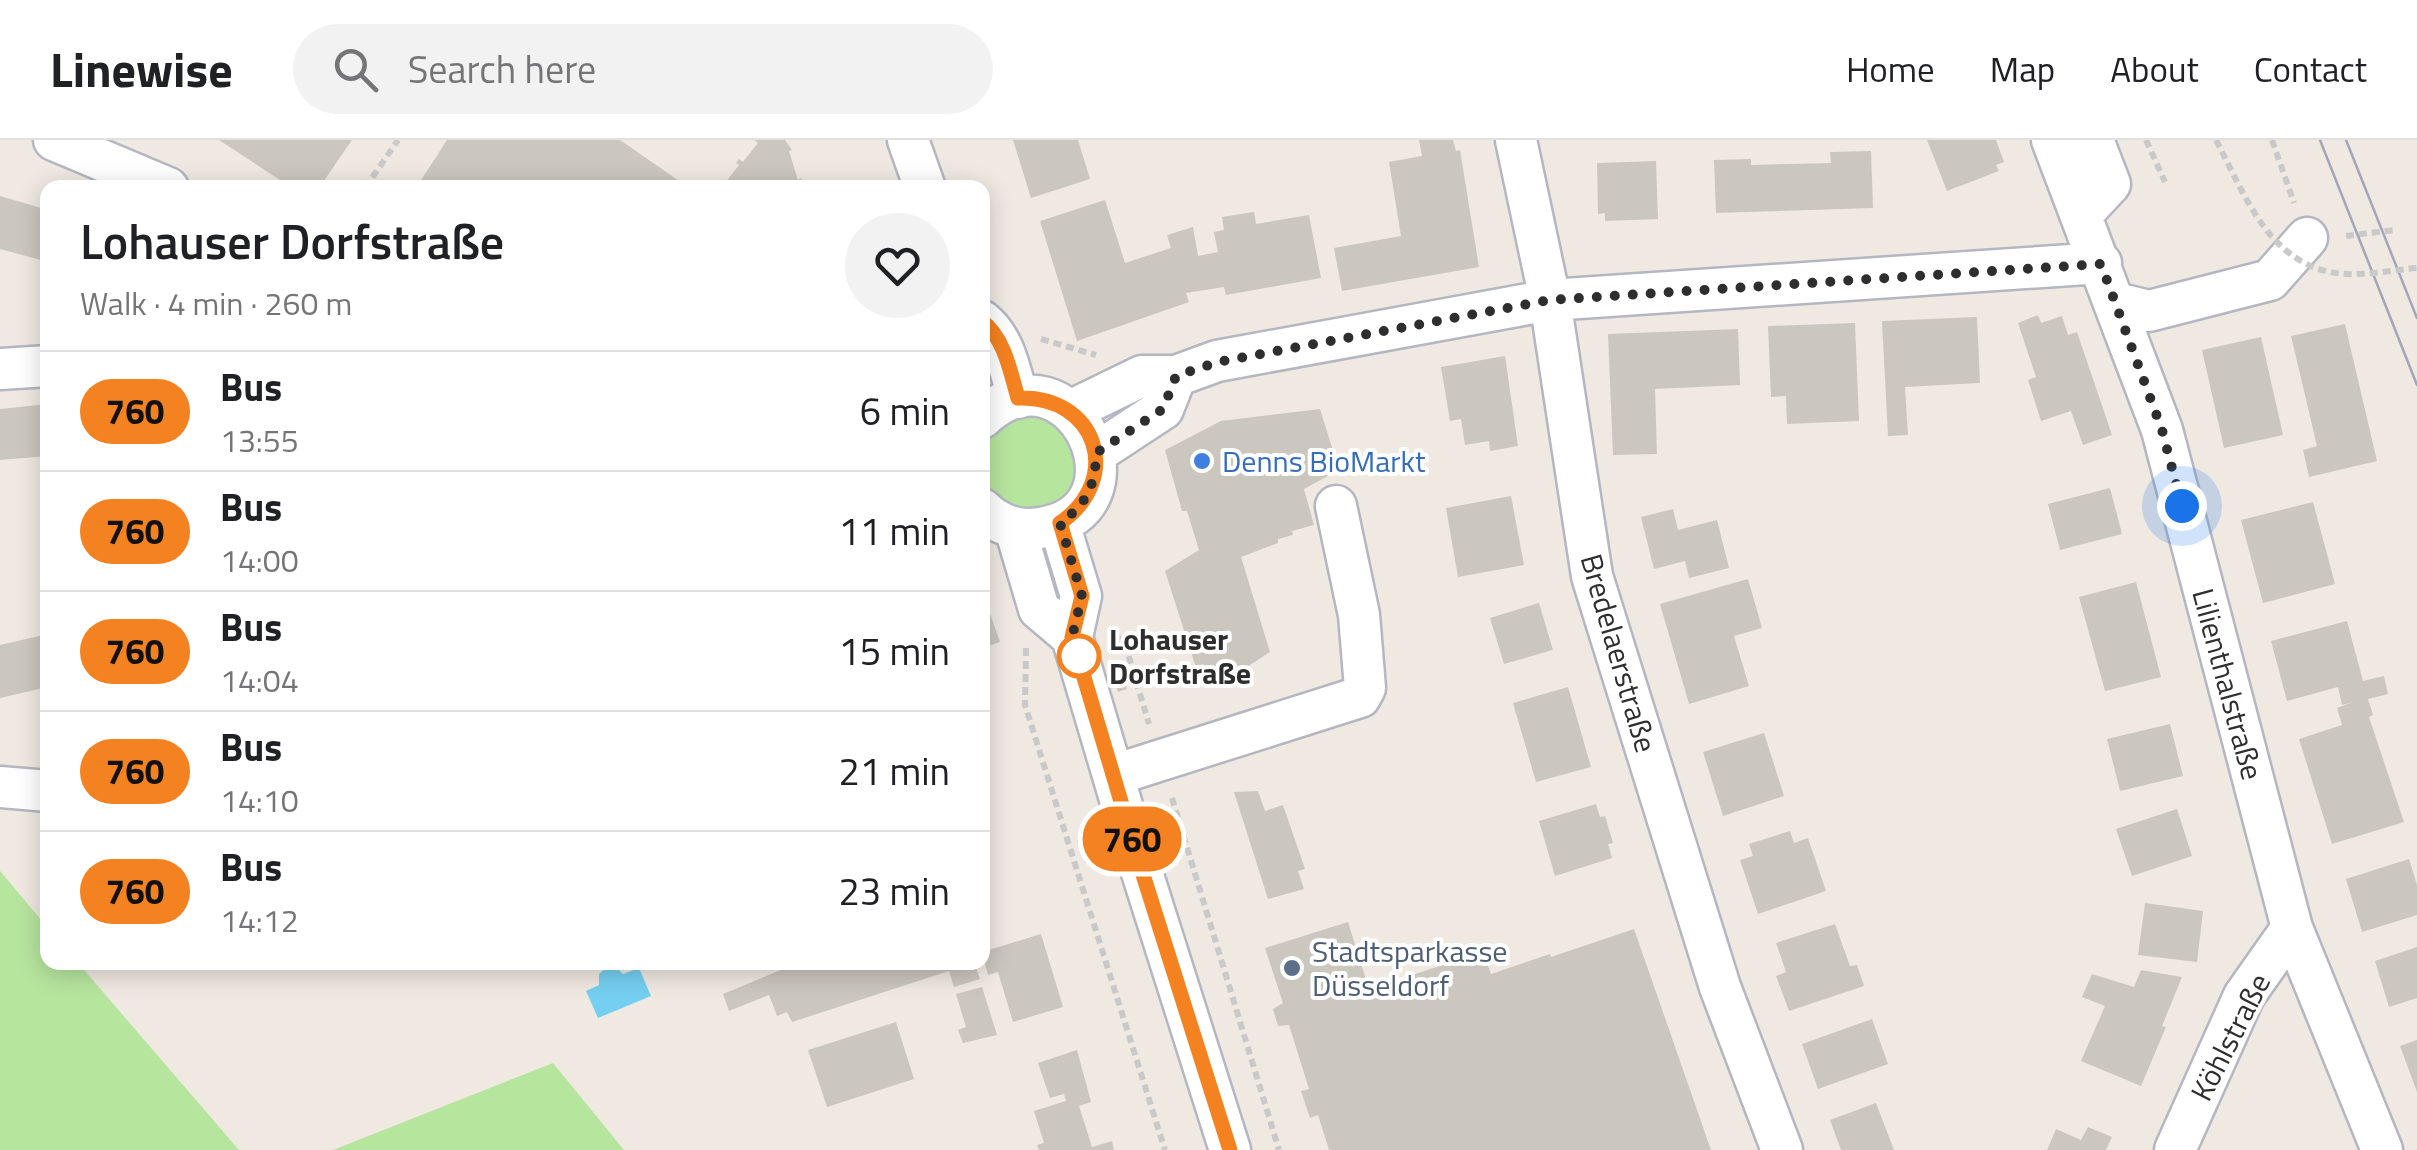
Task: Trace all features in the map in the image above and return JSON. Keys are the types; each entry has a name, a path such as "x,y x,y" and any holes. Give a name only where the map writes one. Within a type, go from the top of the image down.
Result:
{"street":[{"path":"54,140 149,180"},
{"path":"908,140 922,180"},
{"name":"Bredelaerstraße","path":"1516,140 1550,300 1592,576 1720,987 1782,1150"},
{"name":"Lilienthalstraße","path":"2052,140 2162,430 2292,928 2382,1150"},
{"path":"2078,204 2110,184 2093,140"},
{"path":"2116,303 2150,311 2270,280 2306,238"},
{"path":"1070,411 1142,376 1176,376 1218,362 1550,300 2101,264"},
{"path":"990,327 1004,350 1018,398"},
{"path":"0,370 40,367"},
{"path":"1096,453 1163,409 1176,376"},
{"path":"990,412 1018,398 1046,399 1070,411 1087,430 1096,453 1092,486 1085,501 1060,523 1030,530 999,518"},
{"path":"1114,775 1360,697 1365,688 1359,614 1336,506"},
{"path":"999,518 1039,610 1072,637"},
{"path":"1060,523 1082,596 1072,637 1230,1150"},
{"path":"0,787 40,790"},
{"name":"Köhlstraße","path":"2175,1150 2244,996 2292,928"}],"path":[{"path":"370,180 398,140"},
{"path":"2146,140 2164,182"},
{"path":"2216,140 2260,224 2276,244 2300,262 2348,274 2417,268"},
{"path":"2272,140 2306,238 2324,233 2342,237 2394,230"},
{"path":"1026,637 1025,705 1166,1150"},
{"path":"1125,644 1279,1150"}],"green space":[{"path":"1029,416 1055,424 1069,438 1076,455 1076,473 1069,490 1047,508 1020,511 1003,504 990,491 990,437 1011,420"},
{"path":"0,871 40,919 40,970 84,970 239,1150 0,1150"},
{"path":"553,1063 624,1150 333,1150"}],"water":[{"path":"604,970 619,970 623,974 640,970 651,996 598,1018 586,991 599,985 599,974"}],"building":[{"path":"219,140 352,140 324,180 280,180"},
{"path":"447,140 620,140 678,180 421,180"},
{"path":"754,140 785,140 792,150 789,151 798,180 727,180 739,159 743,162 758,143"},
{"path":"1013,140 1078,140 1090,179 1031,198"},
{"path":"1419,140 1453,140 1456,151 1460,150 1479,267 1342,291 1334,248 1401,236 1389,162 1422,156"},
{"path":"1927,140 1996,140 2004,162 1996,165 1999,171 1947,191"},
{"path":"1871,151 1873,208 1716,213 1714,160 1751,159 1751,165 1831,163 1830,152"},
{"path":"1656,161 1658,219 1605,221 1605,213 1598,214 1597,163"},
{"path":"0,196 40,208 40,260 0,249"},
{"path":"1105,200 1125,263 1171,248 1167,235 1193,227 1198,256 1218,252 1214,232 1224,230 1222,217 1254,212 1256,224 1309,215 1321,278 1226,295 1224,287 1186,293 1189,302 1077,341 1040,221"},
{"path":"2038,315 2041,323 2062,316 2068,335 2077,332 2112,435 2083,445 2071,411 2041,421 2028,380 2036,377 2018,323"},
{"path":"1977,317 1980,383 1905,387 1908,435 1888,436 1882,321"},
{"path":"1855,323 1859,421 1787,424 1786,396 1771,397 1768,326"},
{"path":"2345,324 2377,461 2309,477 2303,450 2317,446 2291,336"},
{"path":"1738,329 1740,385 1655,389 1657,454 1613,455 1608,334"},
{"path":"2261,337 2283,435 2224,448 2202,350"},
{"path":"1505,356 1518,446 1490,451 1489,441 1465,445 1461,419 1450,421 1441,367"},
{"path":"40,405 40,457 0,460 0,409"},
{"path":"1320,409 1339,470 1304,489 1314,525 1292,531 1293,535 1278,539 1278,543 1241,557 1270,652 1244,669 1198,674 1165,571 1199,550 1187,511 1182,511 1165,450 1221,421"},
{"path":"2110,488 2122,534 2060,550 2048,504"},
{"path":"1511,496 1524,565 1458,577 1446,508"},
{"path":"2313,502 2335,584 2263,603 2241,520"},
{"path":"1673,509 1678,530 1717,520 1729,568 1689,578 1685,561 1654,569 1641,517"},
{"path":"1748,579 1762,628 1734,636 1749,686 1689,704 1660,604"},
{"path":"2136,582 2161,677 2105,691 2079,597"},
{"path":"1539,603 1553,650 1504,664 1490,618"},
{"path":"990,614 1000,642 990,645"},
{"path":"2347,621 2363,681 2384,676 2388,694 2368,699 2373,715 2369,717 2404,822 2332,844 2299,739 2342,725 2337,708 2353,702 2342,705 2338,687 2287,701 2271,641"},
{"path":"40,636 40,689 0,698 0,645"},
{"path":"1120,666 1127,689 1118,692 1110,669"},
{"path":"1568,687 1591,767 1536,782 1513,703"},
{"path":"2170,724 2183,776 2120,791 2107,739"},
{"path":"1764,733 1784,796 1723,816 1703,752"},
{"path":"1258,791 1265,811 1283,805 1305,869 1298,871 1304,889 1268,899 1234,792"},
{"path":"1596,804 1600,817 1605,816 1613,843 1608,844 1612,858 1555,876 1539,821"},
{"path":"2177,809 2192,856 2132,876 2116,829"},
{"path":"1790,831 1794,843 1808,838 1826,891 1758,914 1740,860 1753,856 1749,844"},
{"path":"1087,837 1095,859 1085,863 1077,840"},
{"path":"2409,859 2417,885 2417,915 2362,932 2346,879"},
{"path":"2145,903 2203,911 2197,962 2138,955"},
{"path":"1348,922 1369,989 1483,952 1491,974 1634,929 1711,1150 1329,1150 1318,1115 1310,1118 1301,1091 1309,1089 1289,1025 1278,1026 1273,1009 1283,1003 1265,948"},
{"path":"1835,924 1850,966 1857,965 1864,986 1789,1011 1776,976 1786,972 1776,943"},
{"path":"1041,934 1063,1007 1013,1022 998,972 988,975 990,950"},
{"path":"2417,947 2417,998 2389,1007 2375,961"},
{"path":"781,970 977,970 980,979 954,987 949,971 792,1022 787,1012 777,1016 769,995 729,1011 723,994"},
{"path":"2141,970 2182,977 2141,1086 2081,1061 2105,1006 2082,997 2092,974 2134,987"},
{"path":"982,987 997,1035 963,1043 958,1030 966,1027 956,994"},
{"path":"1872,1019 1888,1064 1818,1089 1802,1044"},
{"path":"896,1022 914,1079 827,1107 808,1050"},
{"path":"2417,1040 2417,1092 2400,1046"},
{"path":"1077,1050 1091,1102 1079,1106 1092,1147 1112,1141 1114,1150 1039,1150 1037,1145 1044,1143 1034,1111 1066,1101 1064,1094 1050,1098 1038,1063"},
{"path":"1876,1103 1894,1150 1841,1150 1830,1120"},
{"path":"2088,1127 2112,1137 2106,1150 2047,1150 2056,1129 2081,1140"}],"tram line":[{"path":"2320,140 2417,385"},
{"path":"2346,140 2417,318"}],"bus line":[{"name":"760","path":"990,327 1004,350 1018,398 1046,399 1070,411 1087,430 1096,453 1096,470 1085,501 1060,523 1082,596 1072,637 1230,1150"}],"place":[{"name":"Denns BioMarkt","path":"1202,461"},
{"name":"Lohauser Dorfstraße","path":"1079,656"},
{"name":"Stadtsparkasse Düsseldorf","path":"1292,968"}],"route":[{"path":"1079,656 1080,660 1072,637 1082,596 1060,523 1085,501 1096,470 1096,453 1163,409 1176,376 1218,362 1550,300 2101,264 2162,430 2182,506"}]}
